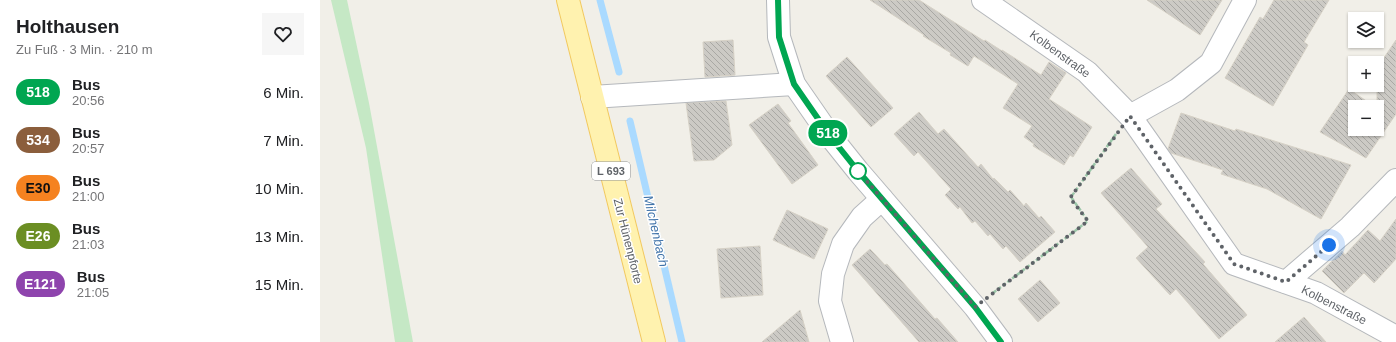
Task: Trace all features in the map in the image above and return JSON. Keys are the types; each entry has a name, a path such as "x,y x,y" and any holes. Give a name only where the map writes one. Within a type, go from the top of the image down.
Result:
{"main road":[{"name":"Zur Hünenpforte","path":"568,0 654,342"}],"street":[{"path":"778,0 779,37 794,84 830,136 975,307 1001,342"},
{"name":"Kolbenstraße","path":"983,0 1087,72 1130,116 1234,264 1316,293 1396,337"},
{"path":"1130,116 1177,90 1211,63 1245,0"},
{"path":"592,97 794,84"},
{"path":"1286,282 1350,227 1396,180"},
{"path":"842,342 830,302 833,274 843,244 862,217 882,199"}],"path":[{"path":"975,307 1088,221 1070,198 1130,116"}],"green space":[{"path":"331,0 347,0 369,103 413,342 395,342 366,148"}],"building":[{"path":"870,0 919,0 1041,75 1049,62 1066,73 1049,99 1092,127 1073,157 1070,155 1064,165 1033,146 1034,144 1024,137 1032,126 1003,108 1018,84 974,56 968,66 950,55 951,53"},
{"path":"1147,0 1222,0 1200,35"},
{"path":"1274,0 1329,0 1304,42 1308,45 1273,106 1225,78 1260,17 1263,19"},
{"path":"733,40 735,75 705,77 703,42"},
{"path":"1396,40 1396,114 1384,132 1384,100 1377,100 1377,92 1384,92 1384,58"},
{"path":"847,57 893,108 871,127 826,76"},
{"path":"1348,90 1348,92 1353,92 1365,100 1348,100 1348,136 1381,136 1366,158 1320,132"},
{"path":"726,101 732,145 714,160 694,161 686,103"},
{"path":"778,104 791,121 788,123 818,165 792,184 749,125"},
{"path":"919,112 938,134 944,129 978,167 981,164 993,179 994,178 1008,192 1010,190 1024,206 1026,203 1039,218 1041,216 1055,232 1020,262 1006,246 1003,249 990,234 988,236 975,221 972,223 960,207 958,209 945,195 951,189 918,152 914,156 894,134"},
{"path":"1181,113 1235,131 1236,129 1351,165 1321,219 1267,189 1221,174 1223,170 1171,153 1168,149"},
{"path":"1131,168 1162,204 1156,209 1205,262 1203,264 1247,315 1219,339 1176,289 1170,295 1136,258 1148,247 1101,193"},
{"path":"787,210 828,229 814,259 773,240"},
{"path":"1396,219 1396,259 1374,283 1364,273 1344,293 1322,271 1342,251 1345,255 1368,230 1380,241"},
{"path":"760,246 763,295 721,298 717,249"},
{"path":"870,249 885,265 887,264 935,319 937,318 958,342 919,342 852,265"},
{"path":"1040,280 1060,303 1038,322 1018,299"},
{"path":"800,310 809,342 762,342"},
{"path":"1304,317 1326,342 1275,342"}],"waterway":[{"name":"Milchenbach","path":"600,0 619,72"},
{"name":"Milchenbach","path":"630,121 682,342"}],"bus line":[{"name":"518","path":"778,0 779,37 794,84 830,136 858,171 975,307 1001,342"}],"route":[{"path":"858,171 975,307 1088,221 1070,198 1130,116 1234,264 1286,282 1329,245"}]}
